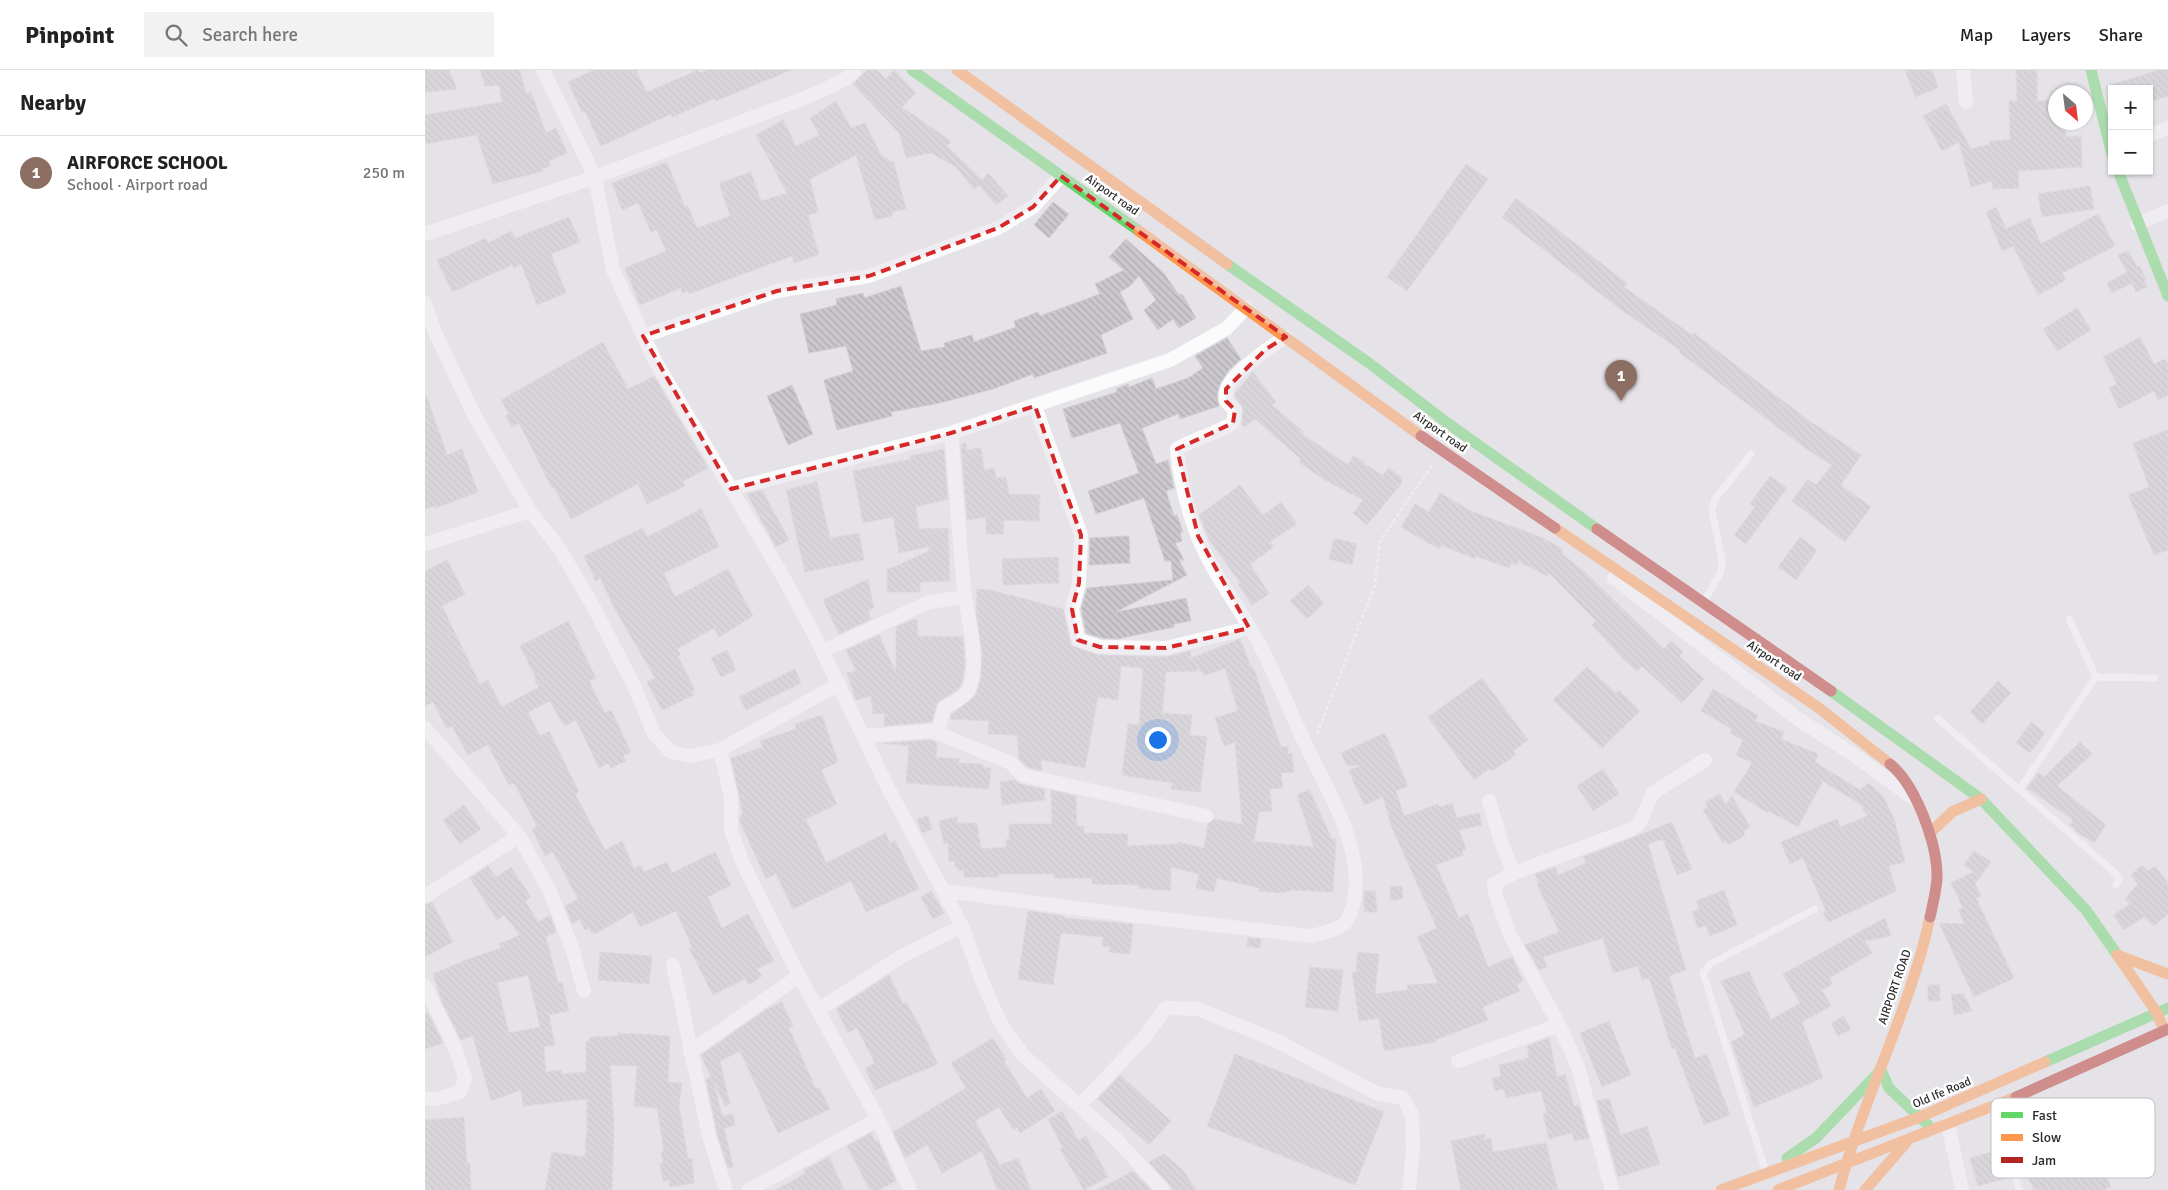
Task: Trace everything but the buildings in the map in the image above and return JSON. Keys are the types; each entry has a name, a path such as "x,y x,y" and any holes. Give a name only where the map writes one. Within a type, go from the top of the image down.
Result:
{"main road":[{"name":"Airport road","path":"912,70 1246,308 1429,442 1819,708 1896,770 1911,788 1929,834"},
{"name":"Airport road","path":"957,70 1324,333 1369,363 1446,422 1704,601 1981,799"},
{"path":"2091,70 2108,140"},
{"path":"2119,175 2137,224 2168,296"},
{"path":"1628,578 1641,559"},
{"path":"1929,834 1939,820 1949,812 1961,805 1981,799 2086,910 2157,1013 2167,1032 2014,1098"},
{"name":"AIRPORT ROAD","path":"1839,1190 1851,1143 1881,1070 1925,941 1937,878 1929,834"},
{"path":"2117,955 2168,974"},
{"name":"Old Ife Road","path":"1721,1190 1920,1117 2168,1008"},
{"path":"1767,1173 1816,1138 1881,1070 1889,1088 1933,1130"},
{"path":"1778,1190 1845,1166 1991,1108"},
{"path":"1865,1190 1910,1139"}],"street":[{"path":"543,70 595,177 613,270 655,361 781,572 823,651 888,788 945,891 962,926 982,981 1001,1024 1024,1056 1117,1140 1163,1190"},
{"path":"425,234 595,177 810,96 844,80 855,70"},
{"path":"1963,70 1966,102"},
{"path":"2153,134 2168,128"},
{"path":"643,336 777,292 869,276 998,228 1033,207 1061,176"},
{"path":"2137,224 2168,211"},
{"path":"425,303 434,330 475,417 531,511 559,548 593,606 634,686 654,734 671,752 690,756 720,750 839,684"},
{"path":"731,489 951,433 1169,360 1227,328 1246,308"},
{"path":"945,891 1311,936 1334,929 1347,921 1355,899 1354,863 1341,814 1309,752 1259,645 1218,578 1198,536 1178,463 1177,449 1189,442 1221,430 1233,422 1235,410 1226,401 1227,389 1232,380 1266,349 1286,338"},
{"path":"1035,406 1081,535 1079,583 1072,609 1078,640 1100,647 1166,648 1249,628"},
{"path":"938,733 944,708 960,699 969,689 973,663 971,626 965,598 951,433"},
{"path":"1429,442 1439,455 1578,550 1798,719 1916,800"},
{"path":"425,544 531,511"},
{"path":"823,651 929,602 965,598"},
{"path":"425,728 519,836 550,891 573,951 584,991"},
{"path":"864,736 932,731 1011,763 1022,774 1206,816"},
{"path":"720,750 731,797 731,830 743,864 799,976 878,1119 910,1190"},
{"path":"1612,1190 1578,1067 1559,1025 1510,935 1496,896 1494,884 1514,873 1632,829 1640,822 1653,793 1705,760"},
{"path":"1489,801 1501,841 1514,873"},
{"path":"425,896 519,836"},
{"path":"817,1010 902,956 962,926"},
{"path":"673,965 709,1136 726,1190"},
{"path":"690,1052 799,976"},
{"path":"425,986 455,1048 465,1078 460,1092 437,1099 425,1099"},
{"path":"1079,1106 1137,1046 1166,1008 1198,1009 1277,1041 1376,1093 1403,1098 1412,1115 1413,1148 1409,1190"},
{"path":"1458,1061 1559,1025"},
{"path":"749,1190 878,1119"},
{"path":"1948,1124 1962,1190"}],"lane":[{"path":"1704,601 1721,572 1722,560 1712,510 1715,499 1751,454"},
{"path":"2069,619 2096,676"},
{"path":"2096,676 2155,678"},
{"path":"2019,790 2096,676"},
{"path":"1938,719 2113,871 2119,878 2116,885"},
{"path":"1767,1173 1703,973 1710,964 1815,909"}],"path":[{"path":"1309,752 1339,681 1375,585 1380,542 1439,455"}],"highlighted area":[{"path":"1061,176 1286,337 1266,349 1226,389 1226,401 1235,410 1233,423 1177,449 1198,536 1249,628 1166,648 1100,647 1078,640 1072,609 1079,583 1081,535 1035,406 951,433 731,489 643,336 777,291 869,276 998,228 1033,207"}],"traffic: fast":[{"path":"912,70 1139,231"},
{"path":"2091,70 2108,139"},
{"path":"2120,175 2168,296"},
{"path":"1227,264 1369,363 1446,422 1597,529"},
{"path":"1831,691 1981,799 2086,910 2120,959"},
{"path":"2045,1062 2168,1008"},
{"path":"1787,1158 1816,1138 1881,1070 1889,1088 1929,1126"}],"traffic: slow":[{"path":"957,70 1227,264"},
{"path":"1139,231 1421,436"},
{"path":"1555,528 1819,708 1890,764"},
{"path":"1929,834 1952,812 1981,799"},
{"path":"1839,1190 1849,1155 1911,986 1930,917"},
{"path":"2117,955 2168,974"},
{"path":"2120,959 2157,1013 2162,1025"},
{"path":"1721,1190 1920,1117 2045,1062"},
{"path":"1778,1190 1991,1107"},
{"path":"1865,1190 1906,1143"}],"traffic: jam":[{"path":"1421,436 1555,528"},
{"path":"1597,529 1831,691"},
{"path":"1890,764 1900,774 1917,801 1934,850 1937,879 1930,917"},
{"path":"2016,1097 2168,1029"}],"place":[{"name":"AIRFORCE SCHOOL","path":"1621,401"}]}
